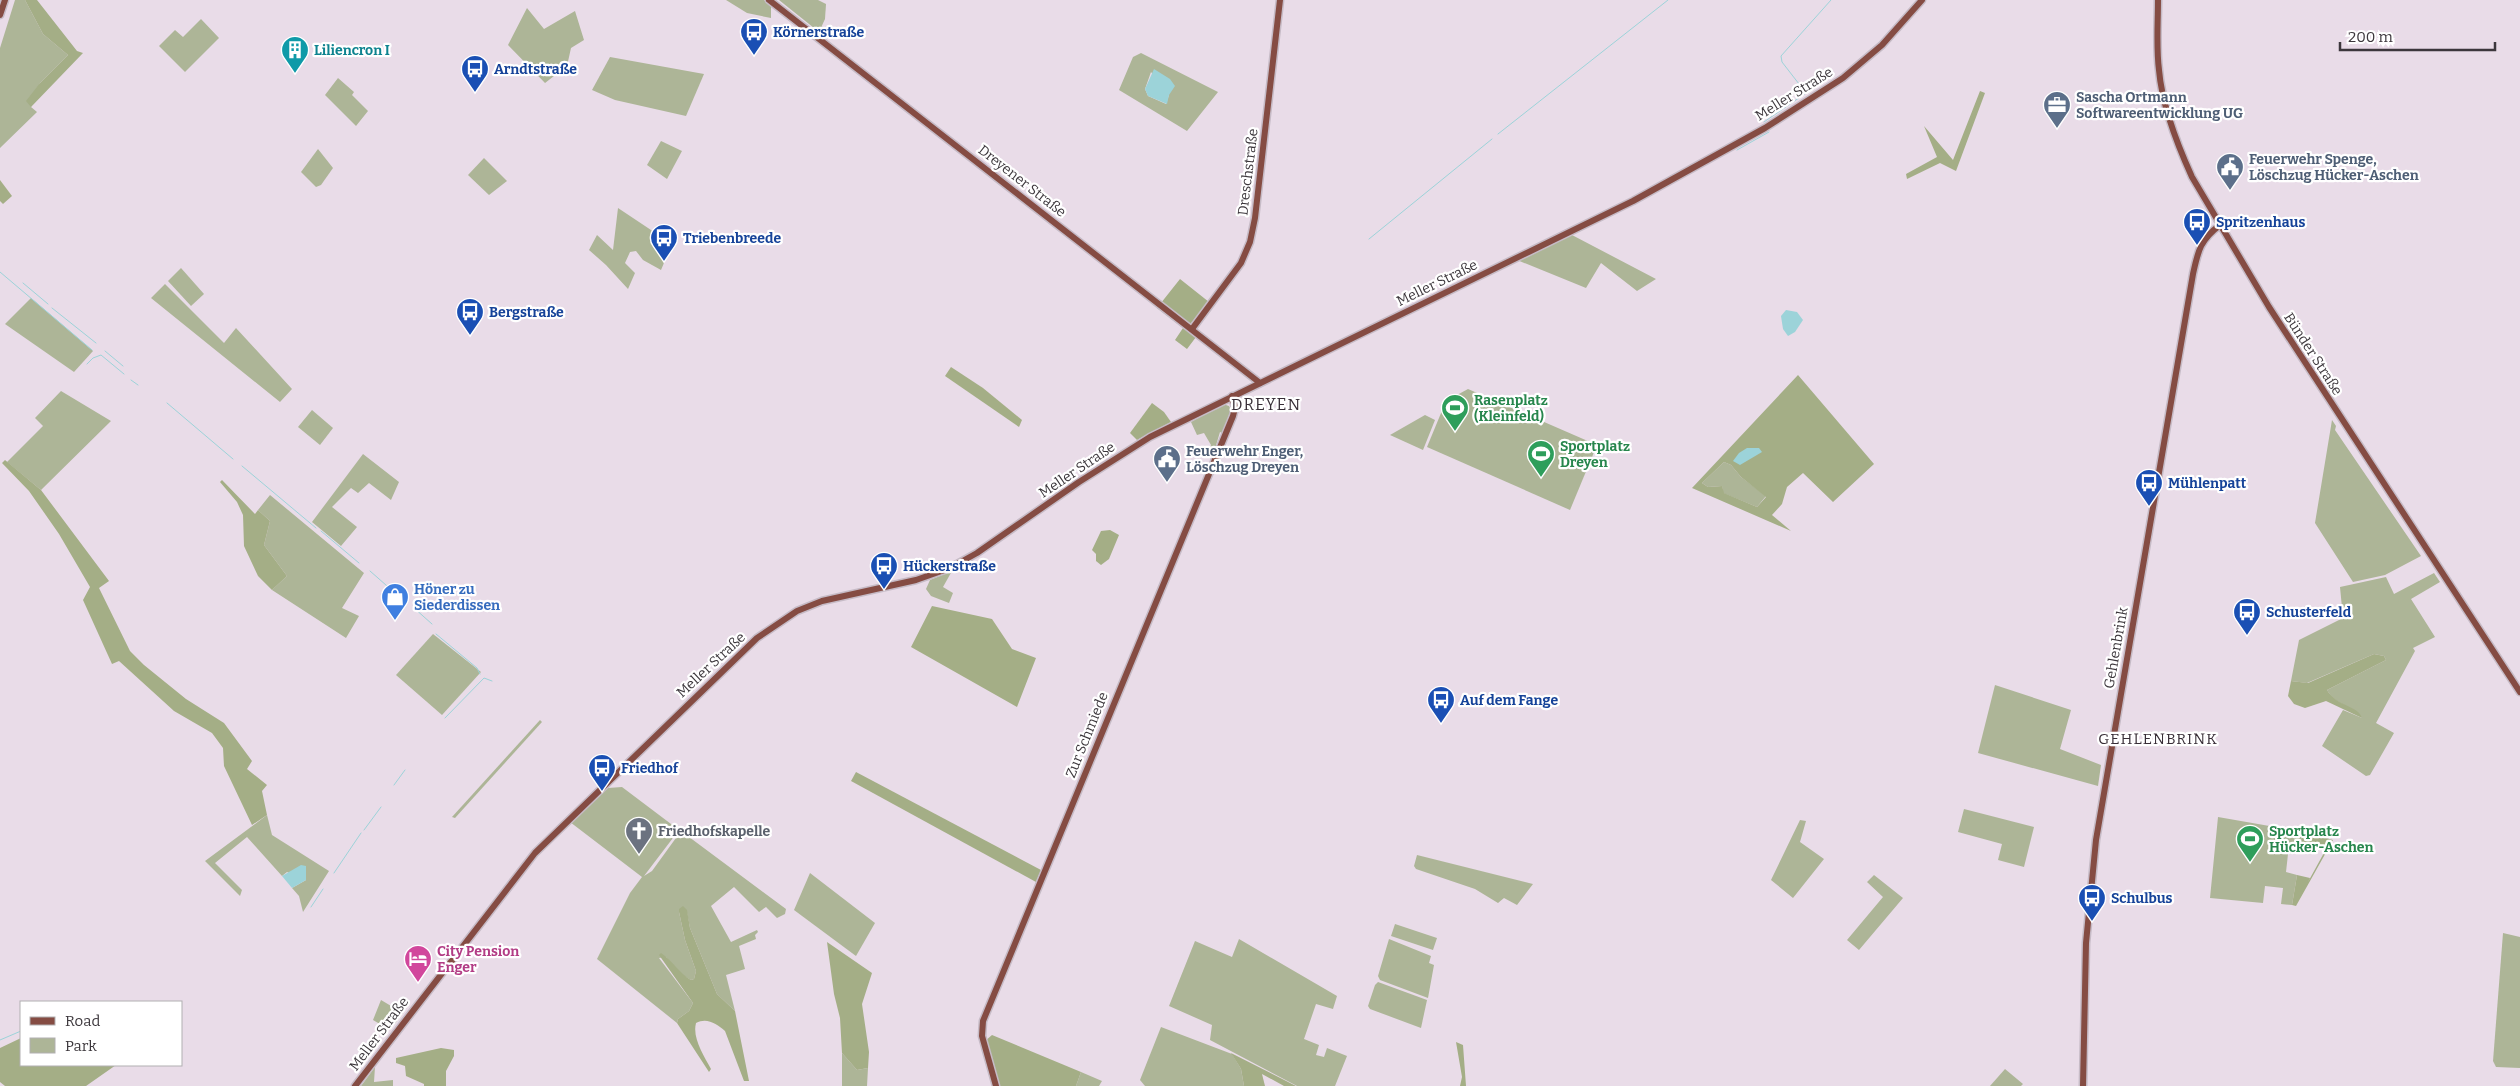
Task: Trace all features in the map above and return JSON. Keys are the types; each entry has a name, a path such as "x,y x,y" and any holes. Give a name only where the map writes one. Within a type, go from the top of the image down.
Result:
{"main road":[{"path":"0,14 5,0"},
{"name":"Dreyener Straße","path":"769,0 1260,383"},
{"name":"Dreschstraße","path":"1192,329 1238,268 1250,242 1255,218 1280,0"},
{"name":"Meller Straße","path":"355,1086 535,853 757,638 797,611 822,601 916,580 950,568 977,554 1150,436 1633,201 1739,143 1820,94 1860,65 1882,45 1922,0"},
{"name":"Bünder Straße","path":"2158,0 2158,60 2163,94 2182,154 2220,225 2334,410 2520,692"},
{"name":"Gehlenbrink","path":"2083,1086 2086,943 2100,815 2193,274 2205,238 2220,225"},
{"name":"Zur Schmiede","path":"996,1086 982,1036 983,1020 1233,416 1235,408 1232,396"}],"green space":[{"path":"15,0 25,0 43,34 68,55 40,83 31,107 37,112 0,148 0,48"},
{"path":"25,0 37,0 77,51 83,53 31,107 26,101 40,83 68,55 43,34"},
{"path":"726,0 764,0 771,6 771,18 747,13"},
{"path":"779,0 818,0 826,4 825,19 819,32"},
{"path":"527,8 544,29 575,11 584,40 571,48 567,66 545,83 508,45"},
{"path":"201,19 219,38 185,72 159,46 175,30 183,37"},
{"path":"1141,53 1218,92 1187,131 1119,90 1133,57","holes":["1151,72 1169,95 1166,104 1148,96 1145,89"]},
{"path":"610,57 704,74 686,116 615,100 592,90"},
{"path":"338,78 354,92 352,95 368,111 356,126 325,95"},
{"path":"1980,91 1985,93 1956,171 1940,163 1907,179 1906,174 1937,157 1924,126 1953,160"},
{"path":"661,141 682,151 667,179 647,165"},
{"path":"318,149 333,168 321,185 316,187 301,172"},
{"path":"484,158 507,181 489,195 468,175"},
{"path":"0,180 12,196 3,204 0,201"},
{"path":"618,208 672,244 661,270 643,260 636,251 630,252 625,263 635,273 628,289 589,250 597,235 613,250"},
{"path":"1572,235 1656,279 1637,291 1601,263 1586,288 1517,260"},
{"path":"181,268 204,294 191,306 168,281"},
{"path":"1180,279 1209,302 1186,329 1196,337 1187,349 1175,340 1183,328 1157,308"},
{"path":"165,284 224,343 236,328 292,389 280,402 151,298"},
{"path":"31,298 93,351 74,372 5,324"},
{"path":"951,367 983,388 1022,420 1019,427 945,376"},
{"path":"1798,375 1874,464 1833,502 1803,473 1787,487 1782,504 1772,515 1791,531 1692,488","holes":["1724,462 1731,465 1741,477 1766,497 1757,507 1724,493 1722,486 1708,487 1702,483"]},
{"name":"Sportplatz Dreyen","path":"1468,389 1597,445 1570,510 1427,447 1446,401"},
{"path":"61,391 111,421 41,490 7,462 43,426 35,418"},
{"path":"1152,403 1164,412 1171,422 1137,440 1130,433"},
{"path":"1223,404 1229,406 1231,410 1222,433 1220,432 1214,452 1209,450 1211,445 1204,433 1197,435 1191,422"},
{"path":"312,410 333,428 320,445 298,427"},
{"path":"1425,415 1435,420 1423,450 1390,435"},
{"path":"2332,420 2336,426 2335,430 2421,556 2385,575 2353,582 2315,523"},
{"path":"363,454 399,482 391,500 369,483 358,493 351,488 332,507 357,527 341,546 312,522"},
{"path":"5,460 41,490 109,581 99,588 130,651 144,665 186,699 224,723 252,761 247,769 267,785 262,791 267,815 252,825 224,766 223,748 212,733 174,711 119,661 112,664 83,600 90,587 59,534 29,491 2,463"},
{"path":"1724,462 1731,465 1741,477 1766,496 1757,507 1723,493 1722,486 1708,487 1702,483"},
{"path":"222,480 255,514 258,510 270,521 264,545 287,576 272,590 258,576 244,546 243,515 237,502 220,482"},
{"path":"270,495 364,573 342,608 359,616 346,638 272,590 287,576 264,545 270,521 258,510"},
{"path":"1110,530 1119,535 1109,559 1101,565 1096,561 1096,554 1092,550 1101,531"},
{"path":"952,571 943,587 953,593 949,603 931,596 926,589 930,580"},
{"path":"2434,573 2440,582 2411,599 2435,637 2413,648 2415,651 2376,723 2394,733 2370,775 2366,776 2322,746 2343,710 2362,718 2358,713 2335,699 2327,690 2386,660 2384,656 2374,654 2307,683 2291,681 2299,640 2343,618 2340,587 2386,577 2394,594"},
{"path":"932,606 992,619 1012,649 1036,658 1017,707 911,647"},
{"path":"433,634 481,672 442,715 396,675"},
{"path":"2374,654 2384,656 2386,660 2327,690 2336,700 2356,711 2362,718 2326,701 2305,708 2294,704 2288,696 2291,681 2308,683"},
{"path":"1995,685 2071,710 2060,749 2101,765 2098,786 1978,753"},
{"path":"540,720 542,722 455,818 452,817"},
{"path":"856,772 1041,870 1036,882 851,781"},
{"path":"622,787 679,830 644,876 652,871 681,831 786,909 785,914 777,918 766,907 759,912 734,887 711,906 731,942 757,930 758,932 755,935 756,939 739,946 745,969 726,975 735,1011 717,994 690,928 687,913 679,912 685,940 696,971 694,979 691,980 682,975 666,957 659,958 693,1003 689,1011 678,1019 677,1023 597,959 630,893 642,877 570,822 608,788"},
{"path":"1964,809 2034,827 2024,867 1998,860 2002,844 1958,832"},
{"path":"267,815 272,835 329,871 303,912 299,896 292,888 306,880 287,872 282,876 247,837 215,863 242,890 240,896 205,861"},
{"name":"Sportplatz Hücker-Aschen","path":"2218,817 2303,832 2299,854 2288,854 2286,872 2297,875 2292,905 2281,904 2283,888 2265,886 2263,903 2210,898"},
{"path":"1800,820 1806,821 1800,842 1824,859 1793,898 1771,880"},
{"path":"2303,832 2333,840 2296,906 2292,905 2297,875 2310,878 2308,882 2325,851 2313,847 2299,854"},
{"path":"1417,855 1533,884 1517,905 1504,898 1498,903 1475,889 1416,869 1414,866"},
{"path":"810,873 875,923 856,956 794,910"},
{"path":"1874,875 1903,898 1859,950 1847,940 1883,897 1867,882"},
{"path":"683,906 687,910 690,928 717,994 735,1011 749,1081 744,1081 725,1031 722,1028 708,1021 696,1023 697,1041 711,1069 709,1072 677,1023 678,1019 689,1011 693,1003 659,955 661,953 687,977 691,980 694,979 696,971 685,940 679,912 679,909"},
{"path":"1395,924 1437,938 1433,950 1391,936"},
{"path":"2503,933 2520,937 2520,1068 2496,1067 2493,1061"},
{"path":"1239,939 1337,996 1333,1009 1316,1004 1304,1039 1319,1045 1316,1055 1324,1057 1327,1048 1347,1056 1335,1086 1297,1086 1210,1040 1212,1025 1169,1006 1195,941 1232,957"},
{"path":"1389,939 1431,956 1429,963 1434,965 1428,998 1380,980 1378,976"},
{"path":"827,942 872,973 862,1004 869,1052 868,1068 857,1070 842,1053 840,1018 834,994"},
{"path":"1378,982 1427,1000 1421,1028 1370,1009 1368,1006 1375,985"},
{"path":"381,1000 403,1013 390,1030 373,1020"},
{"path":"1161,1027 1232,1054 1241,1069 1244,1086 1145,1086 1140,1080"},
{"path":"992,1035 1081,1072 1076,1086 998,1086 985,1041"},
{"path":"20,1038 20,1066 115,1066 86,1086 5,1086 0,1082 0,1048"},
{"path":"1456,1042 1463,1045 1466,1086 1460,1086 1462,1077"},
{"path":"441,1048 454,1050 454,1056 446,1071 446,1086 424,1086 424,1084 406,1076 405,1066 396,1063 396,1058"},
{"path":"842,1053 857,1070 868,1068 867,1086 842,1086"},
{"path":"1231,1053 1296,1086 1284,1086 1262,1074 1265,1086 1244,1086 1241,1069"},
{"path":"375,1067 374,1082 393,1080 393,1086 361,1086"},
{"path":"2005,1069 2023,1084 2021,1086 1990,1086"},
{"path":"1081,1072 1102,1081 1099,1086 1076,1086"}],"water":[{"path":"1154,69 1170,79 1175,86 1169,95 1167,104 1148,96 1145,89"},
{"path":"1786,310 1797,312 1803,320 1795,332 1788,336 1783,329 1781,316"},
{"path":"1747,448 1759,448 1762,452 1740,465 1733,461 1739,453"},
{"path":"301,865 306,866 306,880 292,888 282,876"}],"waterway":[{"path":"1498,134 1668,0"},
{"path":"1764,122 1806,93 1782,62 1781,56 1831,0"},
{"path":"1737,150 1769,132"},
{"path":"1369,239 1492,139"},
{"path":"0,272 92,350"},
{"path":"23,283 48,304"},
{"path":"52,308 96,343"},
{"path":"105,351 123,366"},
{"path":"87,364 93,358 101,355 124,374"},
{"path":"131,380 138,385"},
{"path":"167,403 233,459"},
{"path":"242,466 316,528"},
{"path":"321,531 359,563"},
{"path":"370,571 403,600"},
{"path":"414,608 432,624"},
{"path":"436,634 477,668 480,674"},
{"path":"445,718 484,678 492,681"},
{"path":"394,785 405,770"},
{"path":"364,830 381,807"},
{"path":"334,873 361,833"},
{"path":"311,907 323,889"},
{"path":"0,1040 20,1031"}],"place":[{"name":"Körnerstraße","path":"754,56"},
{"name":"Liliencron I","path":"295,74"},
{"name":"Arndtstraße","path":"475,93"},
{"name":"Sascha Ortmann Softwareentwicklung UG","path":"2057,129"},
{"name":"Feuerwehr Spenge, Löschzug Hücker-Aschen","path":"2230,191"},
{"name":"Spritzenhaus","path":"2197,246"},
{"name":"Triebenbreede","path":"664,262"},
{"name":"Bergstraße","path":"470,336"},
{"name":"Rasenplatz (Kleinfeld)","path":"1455,432"},
{"name":"Sportplatz Dreyen","path":"1541,478"},
{"name":"Feuerwehr Enger, Löschzug Dreyen","path":"1167,483"},
{"name":"Mühlenpatt","path":"2149,507"},
{"name":"Hückerstraße","path":"884,590"},
{"name":"Höner zu Siederdissen","path":"395,621"},
{"name":"Schusterfeld","path":"2247,636"},
{"name":"Auf dem Fange","path":"1441,724"},
{"name":"Friedhof","path":"602,792"},
{"name":"Friedhofskapelle","path":"639,855"},
{"name":"Sportplatz Hücker-Aschen","path":"2250,863"},
{"name":"Schulbus","path":"2092,922"},
{"name":"City Pension Enger","path":"418,983"}],"district":[{"name":"DREYEN","path":"1266,404"},
{"name":"GEHLENBRINK","path":"2158,739"}]}
